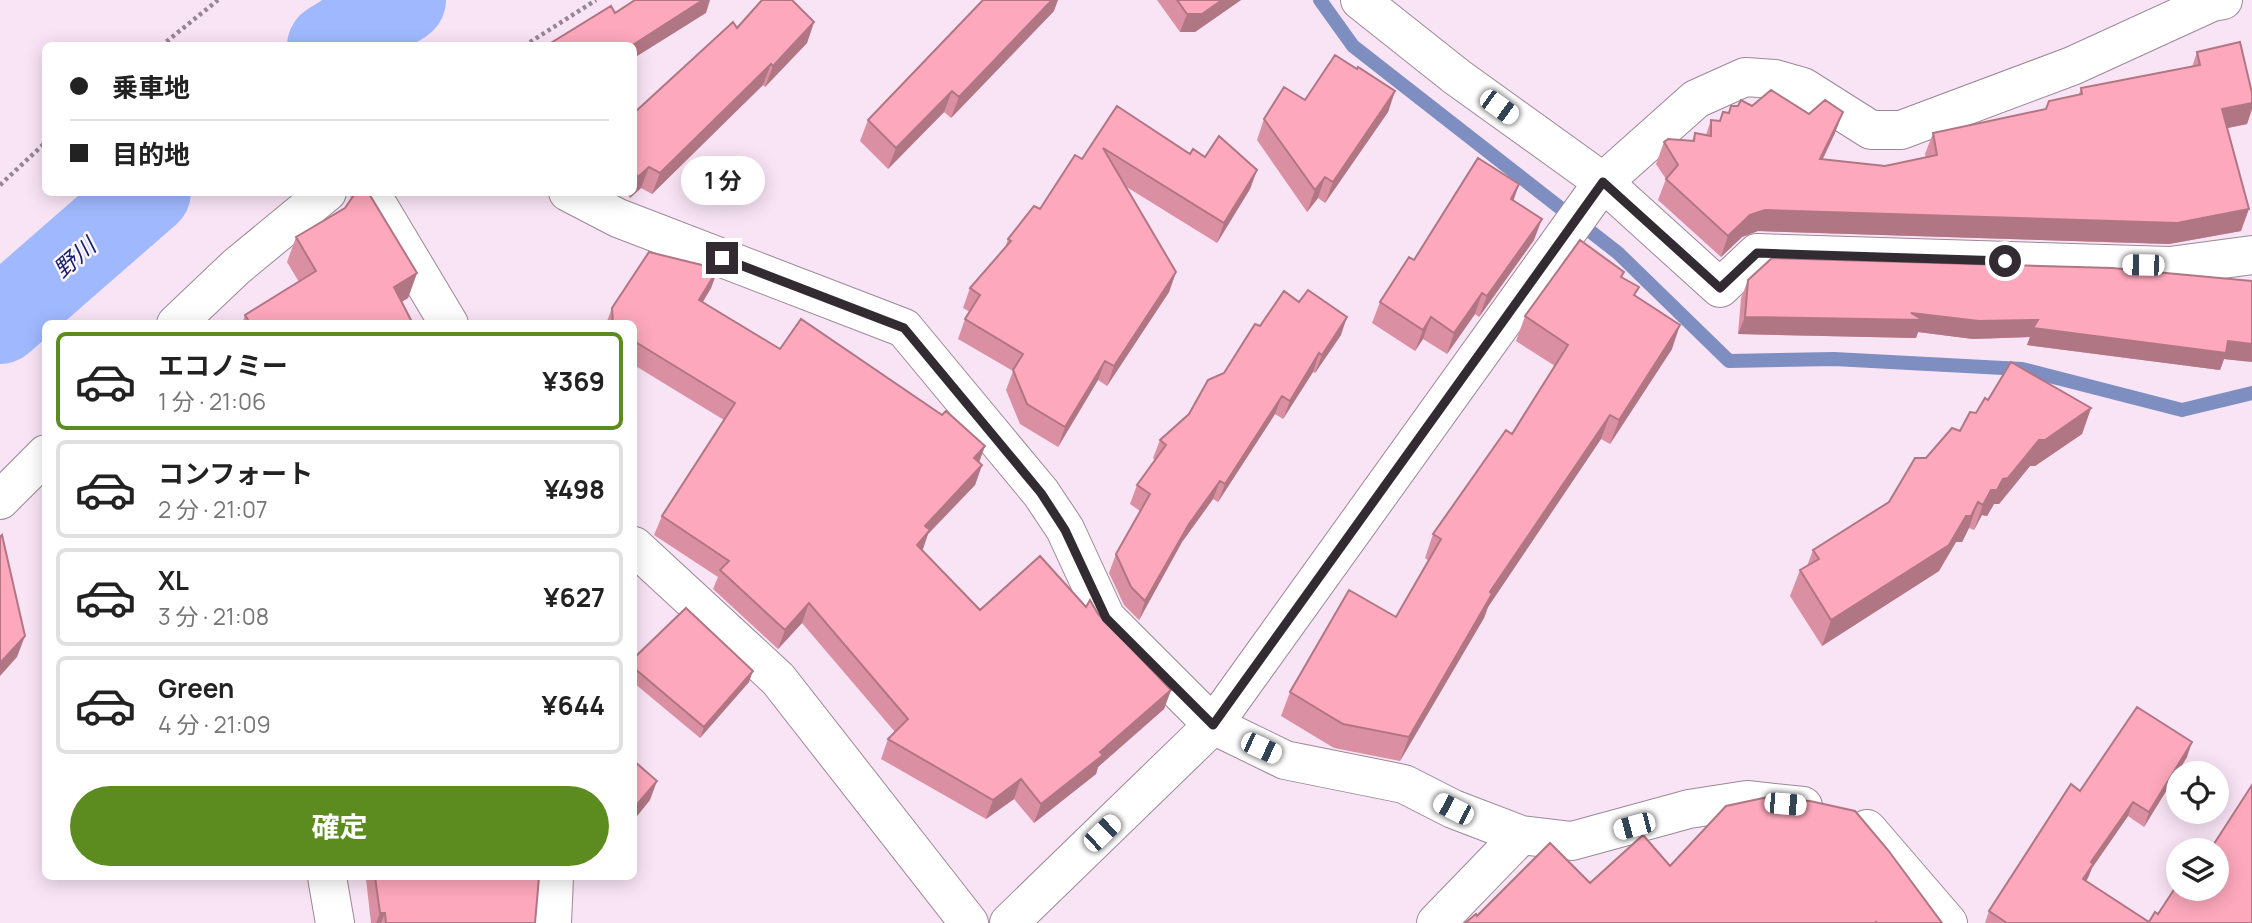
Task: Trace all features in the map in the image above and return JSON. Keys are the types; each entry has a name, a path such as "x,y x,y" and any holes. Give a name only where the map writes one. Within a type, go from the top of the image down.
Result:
{"street":[{"path":"1360,0 1457,77 1603,182 1720,288 1757,253 2170,266 2252,255"},
{"path":"1009,923 1213,725 1603,182 1696,99 1745,77 1776,79 1802,87 1871,130 1900,130 2071,66 2212,2 2223,0"},
{"path":"180,320 236,267 322,196"},
{"path":"372,196 447,320"},
{"path":"576,196 618,218 904,328 1041,493 1065,530 1106,618 1213,725 1285,760 1404,784 1453,809 1521,835 1572,841 1689,808 1747,800 1804,806 1857,818 1948,923"},
{"path":"0,500 42,458"},
{"path":"637,548 778,679 969,923"},
{"path":"1445,920 1521,835"},
{"path":"328,880 335,923"},
{"path":"552,923 554,880"}],"path":[{"path":"166,42 218,0"},
{"path":"530,42 596,0"},
{"path":"0,185 42,146"}],"building":[{"path":"635,0 703,0 637,42 552,42 611,6 615,13"},
{"path":"762,0 792,0 814,22 773,66 771,64 660,173 649,167 638,177 637,110 733,22 737,28"},
{"path":"983,0 1052,0 959,97 952,91 896,148 868,120"},
{"path":"1177,0 1222,0 1202,14 1187,14"},
{"path":"2240,42 2252,103 2222,109 2249,209 2177,223 1765,210 1750,215 1728,236 1666,179 1678,165 1664,142 1668,139 1694,141 1695,133 1711,136 1711,120 1720,121 1723,112 1729,113 1731,106 1738,106 1741,100 1752,106 1771,90 1809,114 1825,100 1843,112 1820,159 1885,166 1937,155 1933,133 2046,109 2049,101 2082,94 2081,88 2200,65 2197,52"},
{"path":"1335,55 1395,91 1333,182 1325,177 1315,190 1264,119 1284,87 1305,100"},
{"path":"1117,106 1190,154 1193,149 1205,157 1219,136 1257,170 1224,223 1103,148 1176,272 1114,366 1105,361 1065,427 1027,404 1013,370 1023,354 965,319 980,295 970,288 1011,241 1008,239 1034,206 1040,209 1075,155 1082,159"},
{"path":"1478,158 1519,184 1511,199 1542,219 1487,296 1482,293 1454,333 1431,317 1423,330 1380,302 1409,257 1414,260"},
{"path":"353,196 370,196 417,273 394,287 411,320 248,320 245,315 316,271 296,237 345,208"},
{"path":"1580,240 1624,272 1621,277 1639,287 1634,295 1680,325 1619,420 1610,415 1490,592 1492,594 1409,737 1343,724 1290,692 1349,590 1396,617 1441,539 1433,534 1506,430 1512,434 1568,345 1525,316"},
{"path":"649,252 718,269 699,300 780,349 801,319 942,415 946,411 985,446 974,458 982,465 925,526 930,530 917,545 980,610 1040,556 1086,607 1090,600 1098,614 1171,690 1100,752 1103,755 1041,804 1021,779 993,800 888,739 908,719 809,603 785,630 720,570 729,561 662,516 735,403 637,343 637,320 613,320 612,308"},
{"path":"1772,258 2112,268 2252,281 2252,344 2228,341 2226,353 2033,328 2038,320 1979,321 1911,313 1923,320 1745,317 1748,280"},
{"path":"1308,290 1347,317 1322,355 1319,353 1290,401 1282,396 1225,484 1220,481 1189,524 1145,601 1131,587 1116,554 1150,494 1137,485 1166,445 1160,440 1189,414 1208,380 1224,373 1255,324 1260,326 1284,291 1299,302"},
{"path":"2011,362 2091,408 2045,440 2039,440 2008,478 2003,479 1997,490 1991,490 1983,505 1978,502 1971,516 1966,516 1949,545 1831,620 1800,570 1819,559 1813,550 1889,502 1915,458 1926,458 1952,428 1960,431 1970,412 1976,413 1985,398 1988,400"},
{"path":"2,535 25,636 0,663 0,537"},
{"path":"686,608 753,671 704,727 637,671 637,655"},
{"path":"2137,707 2192,742 2180,761 2166,761 2166,784 2149,812 2133,802 2091,862 2093,864 2083,879 2149,922 2167,901 2229,901 2229,838 2218,838 2252,785 2252,923 2007,923 1989,911 2071,784 2080,791"},
{"path":"637,764 657,781 637,804"},
{"path":"1768,797 1810,801 1855,811 1888,850 1942,923 1465,923 1476,914 1477,916 1550,843 1590,883 1643,835 1670,866 1726,806"},
{"path":"375,880 539,880 535,923 386,923 385,913 380,913"}],"waterway":[{"name":"野川","path":"336,42 403,0"},
{"path":"1320,0 1353,46 1618,253 1729,361 1834,359 2022,369 2182,410 2252,393"},
{"name":"野川","path":"0,321 143,196"}],"route":[{"path":"722,258 904,328 1041,493 1065,530 1106,618 1213,725 1603,182 1720,288 1757,253 2005,261"}]}
